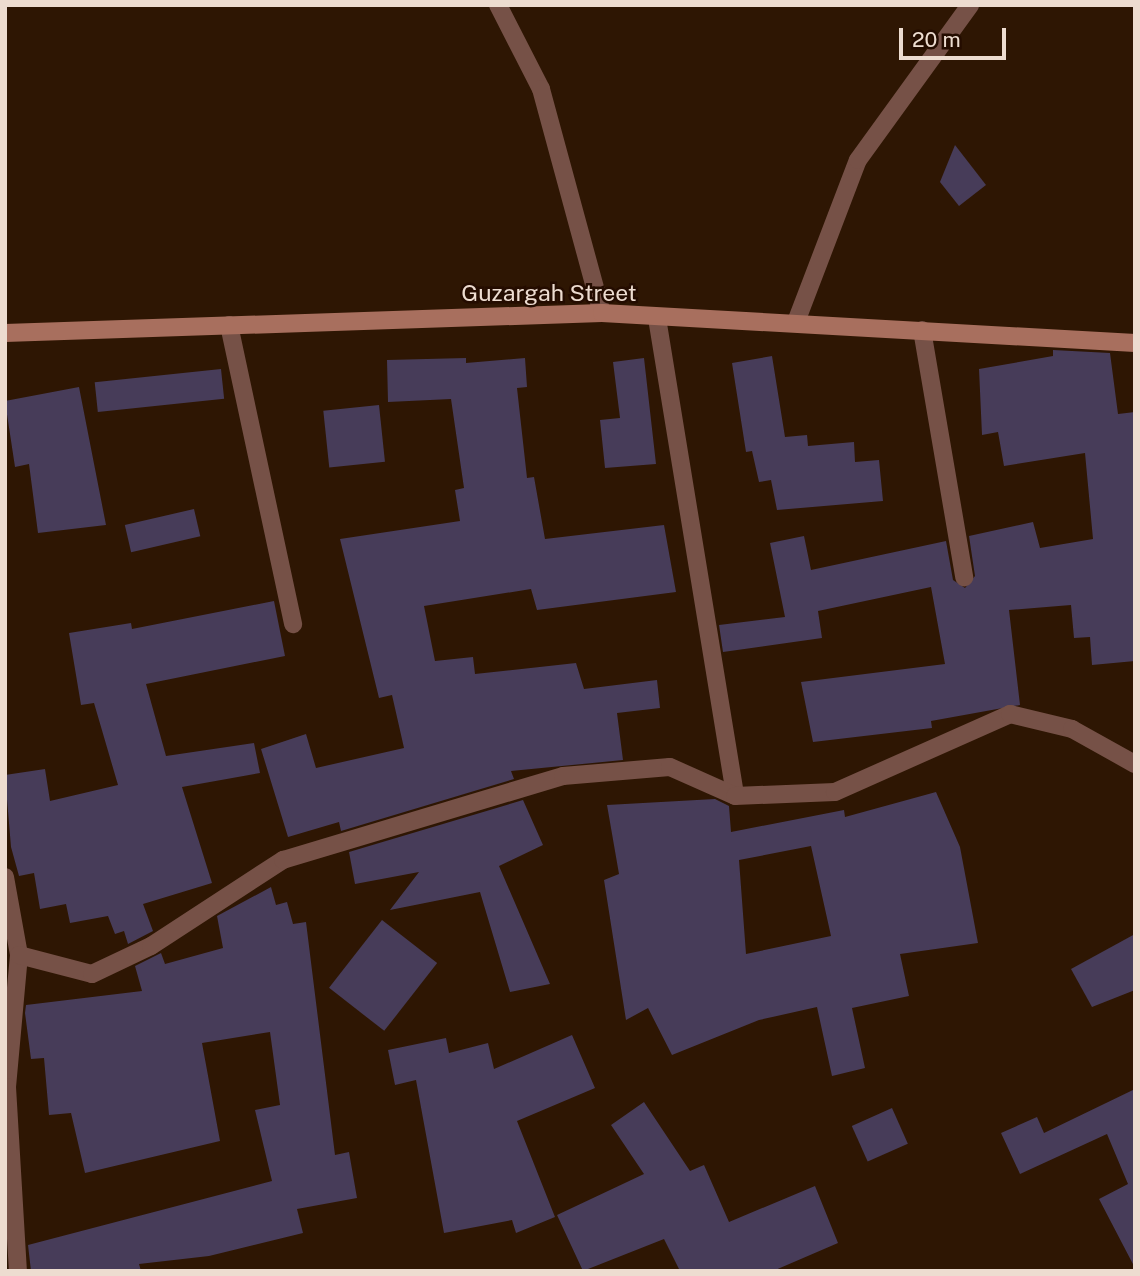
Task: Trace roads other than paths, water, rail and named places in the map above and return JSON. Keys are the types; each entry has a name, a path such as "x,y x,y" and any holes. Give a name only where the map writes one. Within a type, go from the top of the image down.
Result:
{"street":[{"path":"498,5 541,89 602,313"},
{"path":"796,323 858,160 970,5"},
{"name":"Guzargah Street","path":"5,333 602,313 1135,343"},
{"path":"657,318 735,796"},
{"path":"229,325 293,625"},
{"path":"922,330 964,577"},
{"path":"19,955 92,974 151,946 283,860 563,776 670,767 735,796 835,792 1010,714 1072,729 1135,764"},
{"path":"5,877 19,955 7,1087 19,1271"}]}
